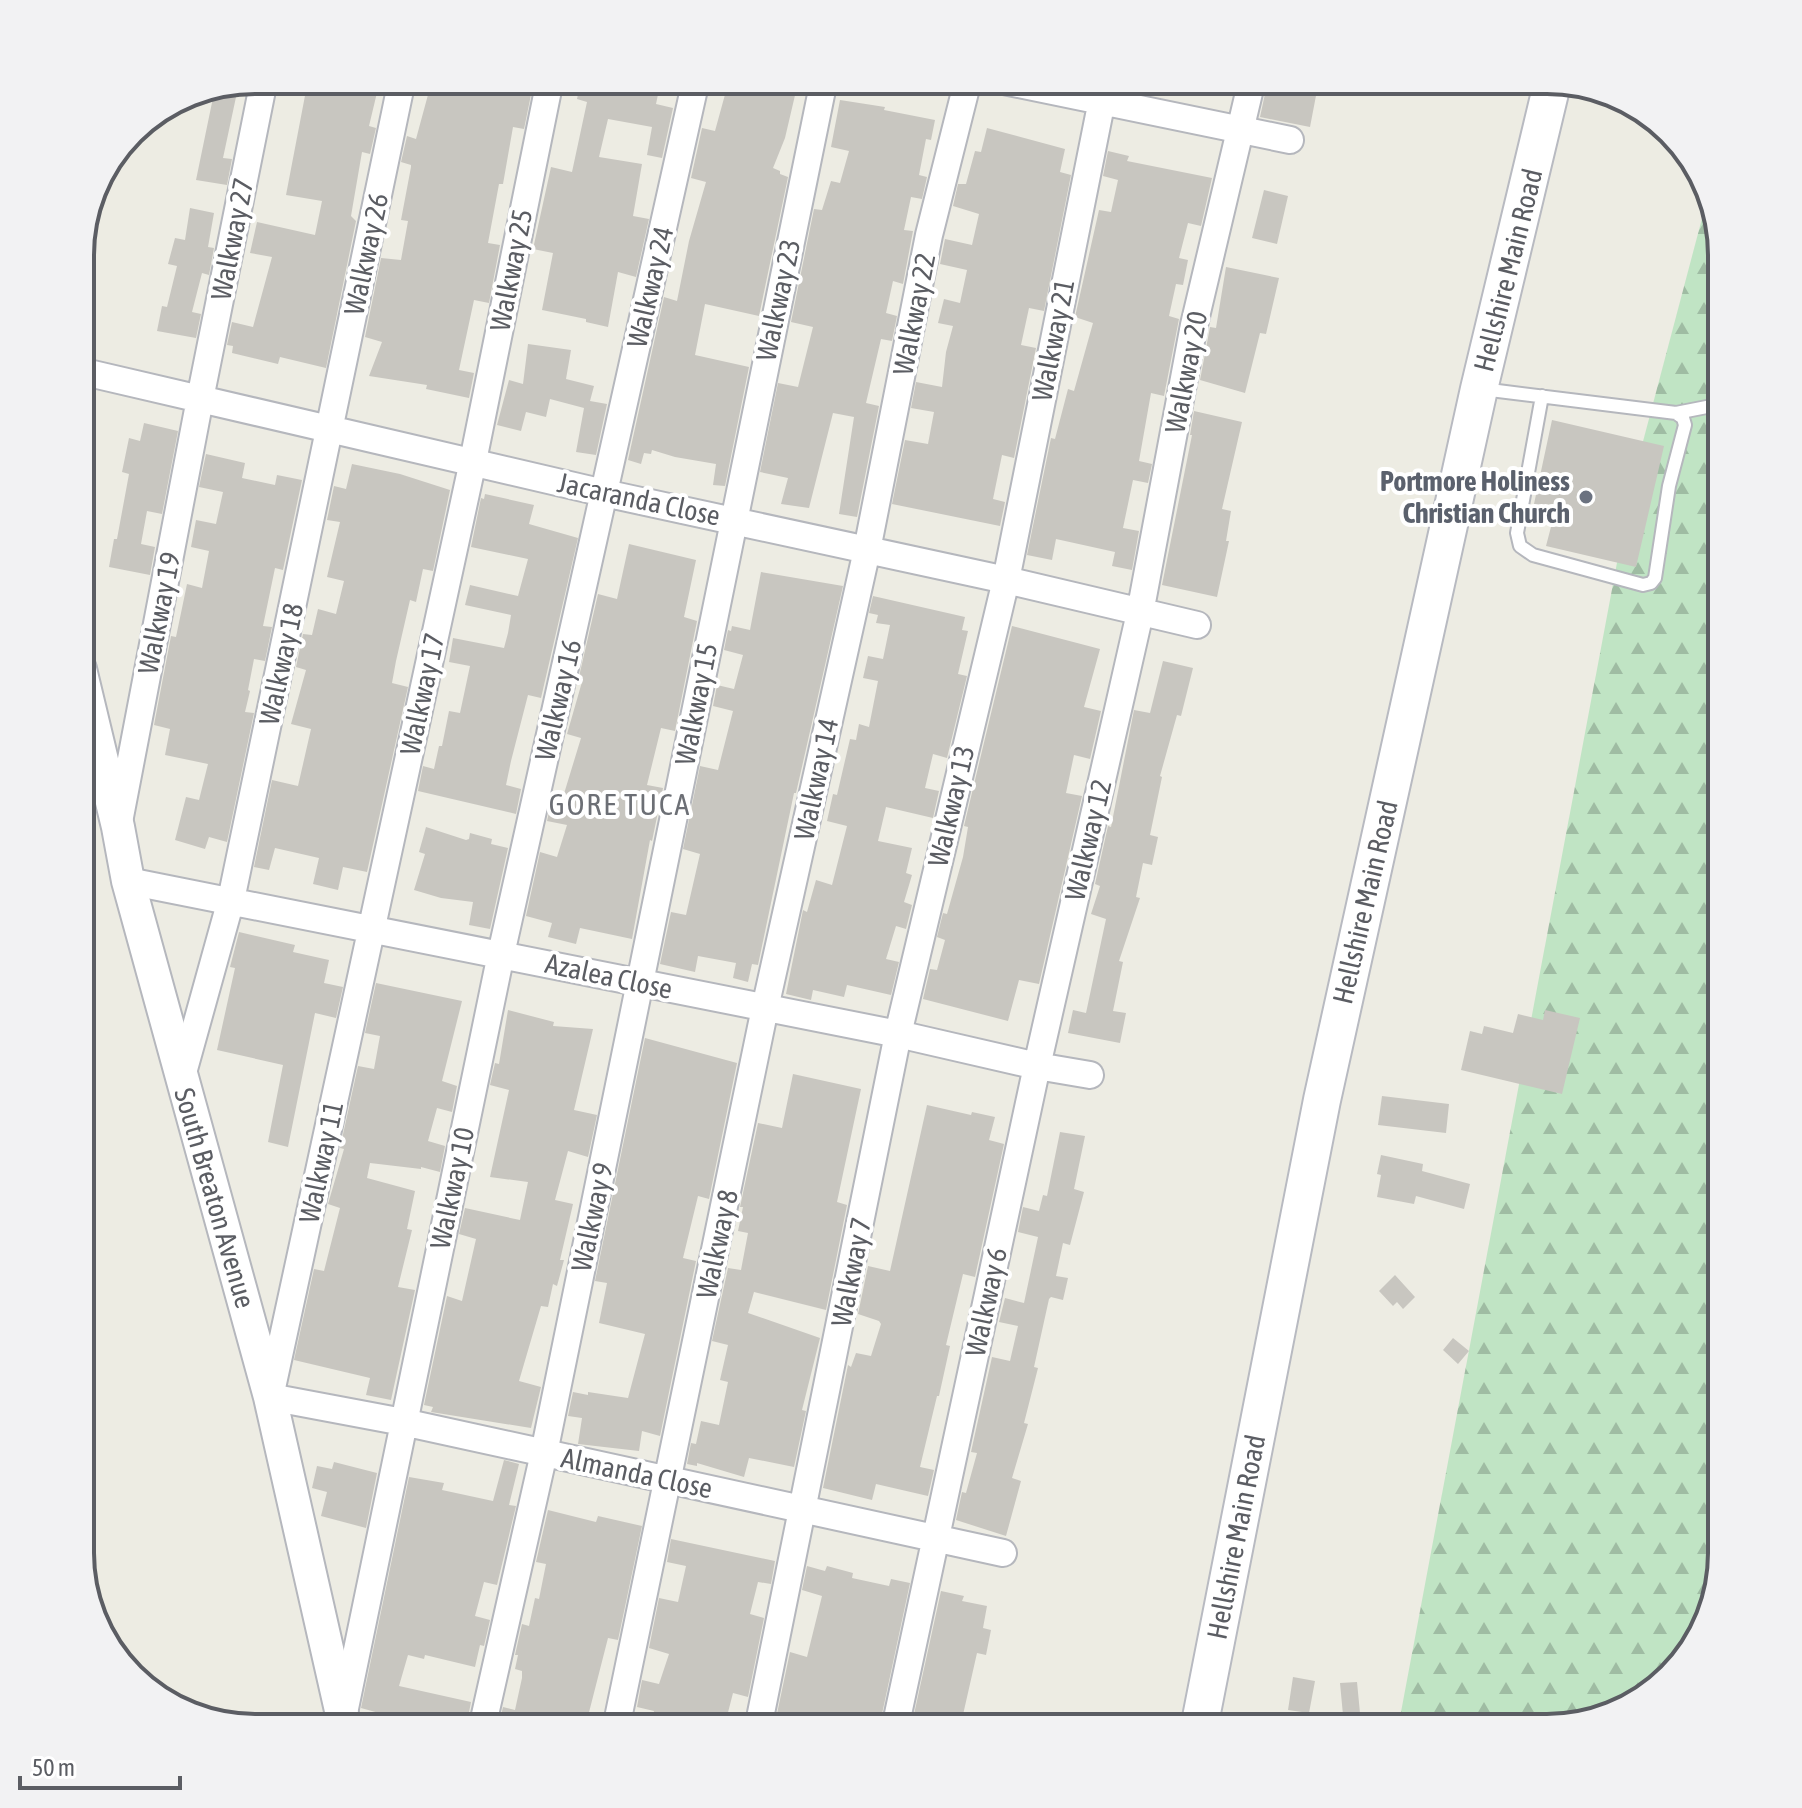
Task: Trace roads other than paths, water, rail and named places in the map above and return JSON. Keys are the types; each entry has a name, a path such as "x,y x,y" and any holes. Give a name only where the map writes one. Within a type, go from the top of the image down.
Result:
{"main road":[{"name":"Hellshire Main Road","path":"1202,1714 1322,1100 1479,389 1550,94"}],"street":[{"name":"Walkway 27","path":"200,399 261,94"},
{"name":"Walkway 26","path":"330,428 399,94"},
{"name":"Walkway 25","path":"473,461 547,94"},
{"name":"Walkway 24","path":"604,493 693,94"},
{"name":"Walkway 23","path":"733,520 821,94"},
{"name":"Walkway 22","path":"867,550 929,235 964,94"},
{"name":"Walkway 21","path":"1006,580 1103,94"},
{"path":"1117,94 1241,132 1290,140"},
{"name":"Walkway 20","path":"1140,613 1194,325 1249,94"},
{"name":"Jacaranda Close","path":"94,374 604,493 1006,580 1197,625"},
{"name":"Walkway 19","path":"118,827 200,399"},
{"name":"Walkway 18","path":"181,1080 231,900 330,428"},
{"name":"Walkway 17","path":"371,927 473,461"},
{"name":"Walkway 16","path":"501,954 604,493"},
{"name":"Walkway 15","path":"640,982 733,520"},
{"name":"Walkway 14","path":"765,1008 867,550"},
{"name":"Walkway 13","path":"898,1034 1006,580"},
{"name":"Walkway 12","path":"1037,1066 1140,613"},
{"name":"South Breaton Avenue","path":"94,727 128,881 270,1397 342,1714"},
{"name":"Azalea Close","path":"128,881 371,927 1090,1075"},
{"name":"Walkway 11","path":"270,1397 371,927"},
{"name":"Walkway 10","path":"346,1714 403,1422 501,954"},
{"name":"Walkway 9","path":"485,1714 544,1453 640,982"},
{"name":"Walkway 8","path":"619,1714 765,1008"},
{"name":"Walkway 7","path":"761,1714 898,1034"},
{"name":"Walkway 6","path":"898,1714 1037,1066"},
{"name":"Almanda Close","path":"270,1397 403,1422 1003,1553"}],"lane":[{"path":"1479,389 1676,413 1708,407"},
{"path":"1542,396 1517,533 1520,546 1533,555 1643,585 1655,578 1669,486 1685,425 1683,418 1676,413"}],"place":[{"name":"Portmore Holiness Christian Church","path":"1586,497"}],"district":[{"name":"GORE TUCA","path":"620,805"}]}
